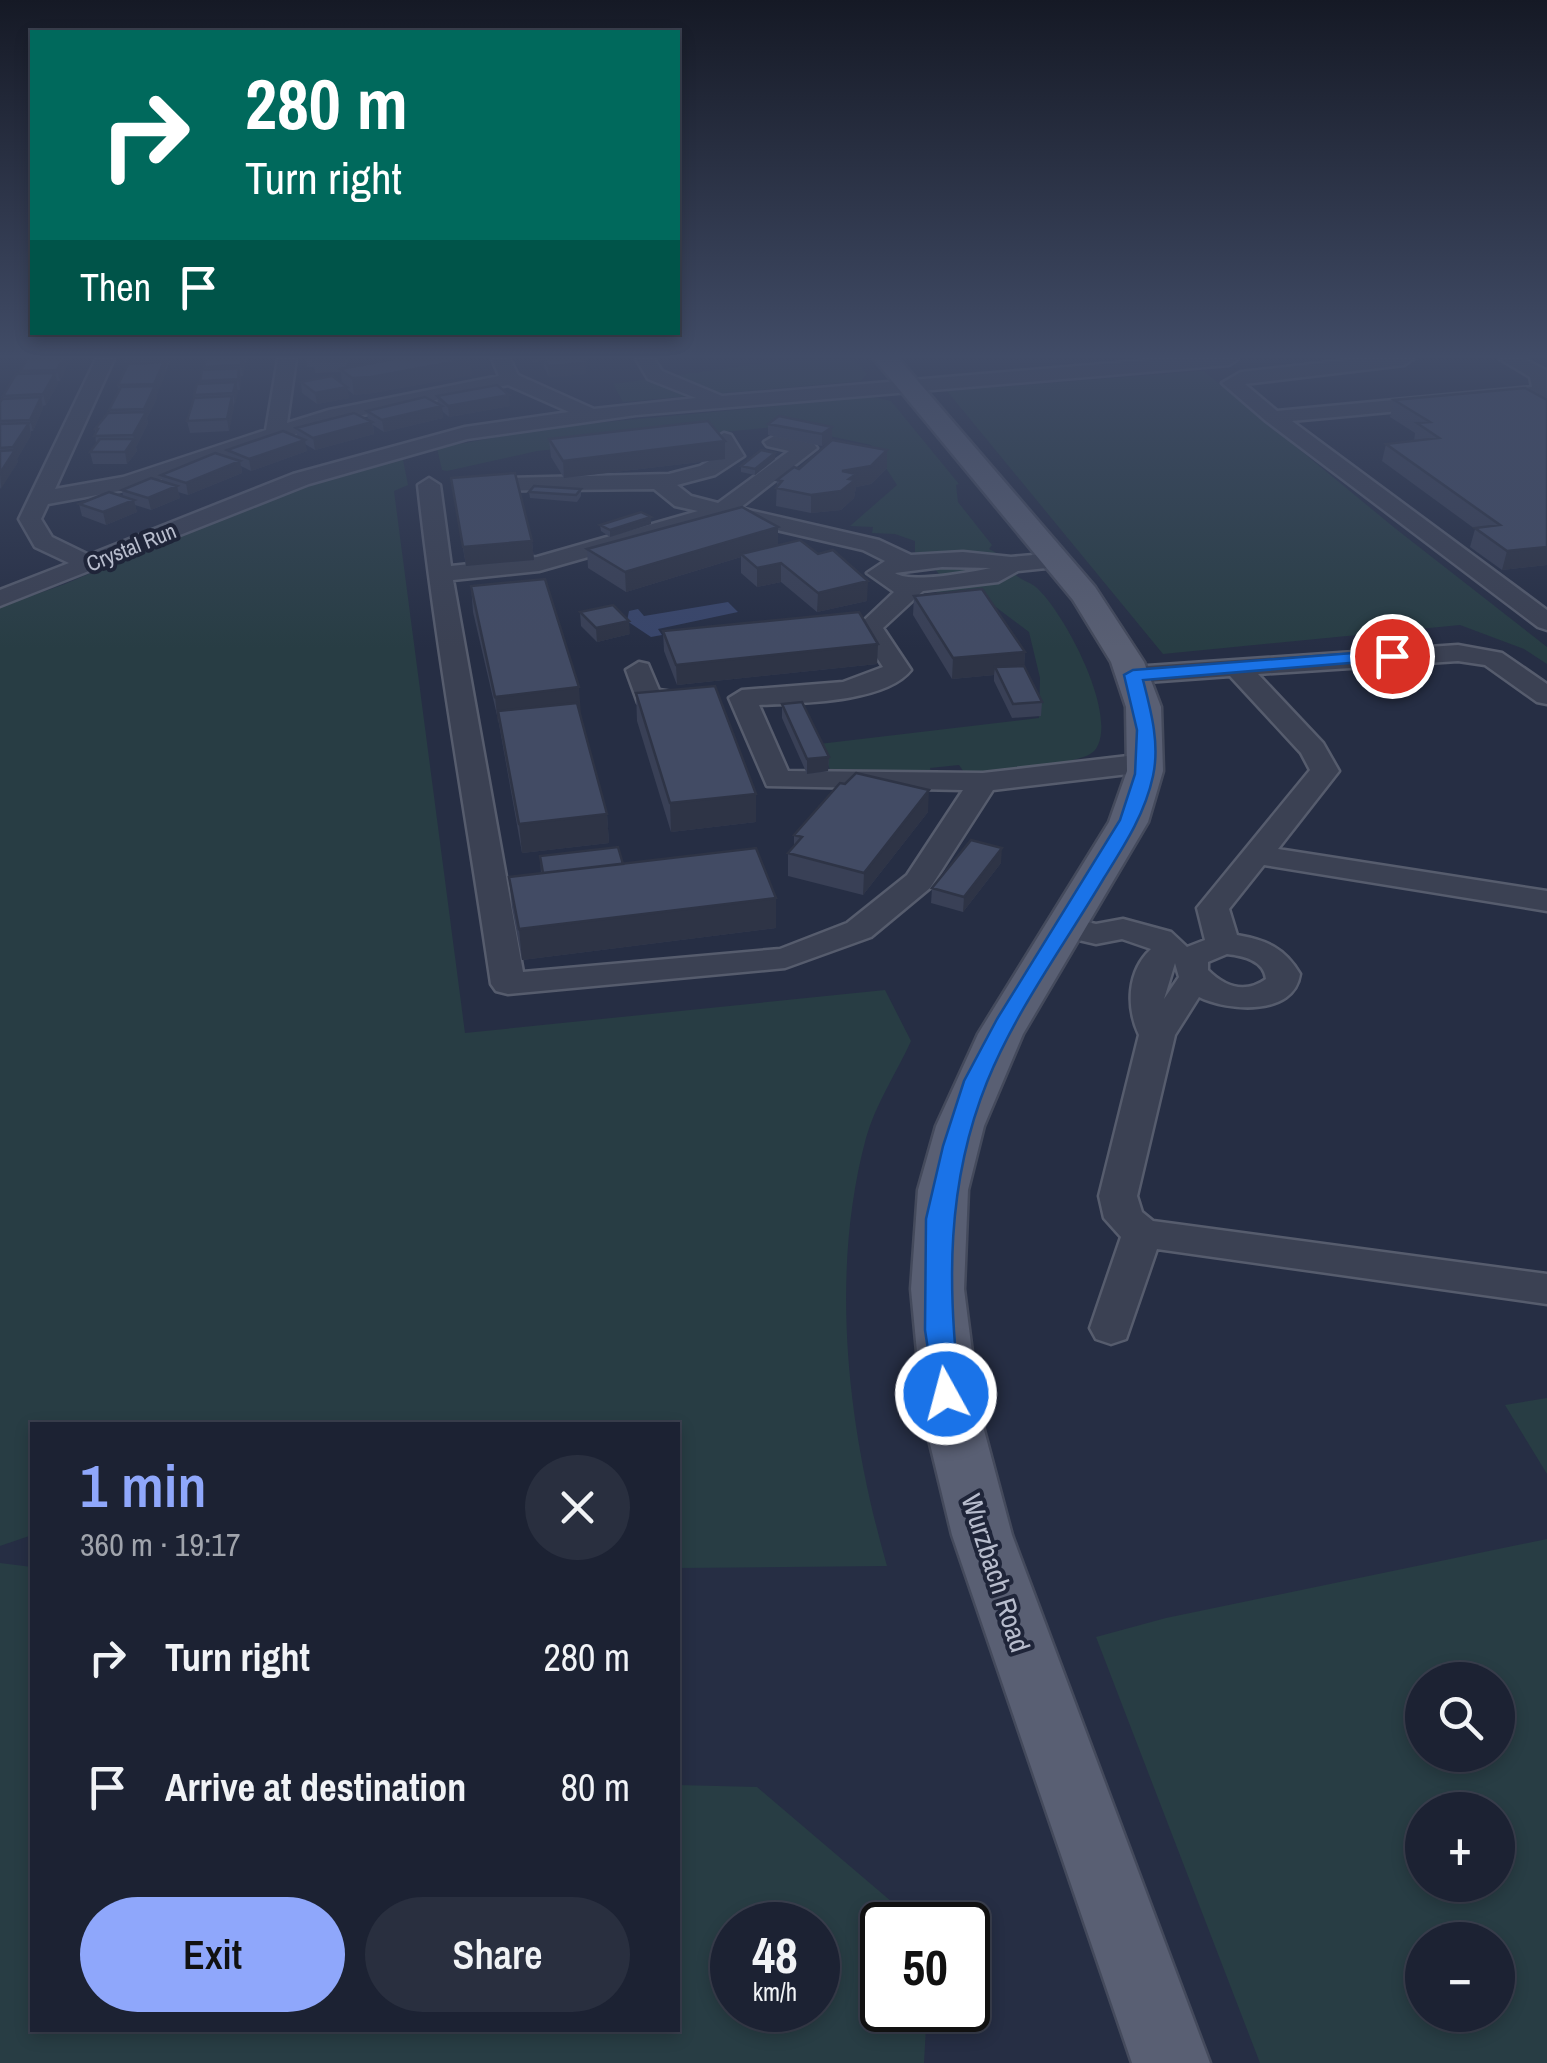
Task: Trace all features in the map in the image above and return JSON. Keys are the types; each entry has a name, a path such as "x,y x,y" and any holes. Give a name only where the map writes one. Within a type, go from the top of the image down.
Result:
{"main road":[{"name":"Wurzbach Road","path":"958,455 1034,562 1114,636 1133,675 1146,730 1145,763 1130,820 1080,931 976,1081 938,1219 938,1330 950,1426 984,1545 1171,2063"}],"street":[{"path":"61,455 30,520 43,542 89,564"},
{"path":"42,498 127,483 206,455"},
{"name":"Crystal Run","path":"0,599 300,479 380,455"},
{"path":"416,455 430,485 440,574 508,984 784,958 859,930 919,881 983,782"},
{"path":"430,485 525,482 608,487 659,482 700,475 724,464 733,455"},
{"path":"440,574 539,564 720,512 797,455"},
{"path":"1325,455 1547,622"},
{"path":"659,482 683,500 720,512 871,545 922,573"},
{"path":"640,670 648,697 682,703 880,682 898,670 870,628 922,573 986,558 1034,562"},
{"path":"1133,675 1458,653 1493,659 1547,696"},
{"path":"1236,667 1314,749 1325,772 1213,908 1189,958 1157,1034 1118,1196 1124,1218 1142,1233 1547,1289"},
{"path":"742,698 777,780 983,782 1145,763"},
{"path":"1254,854 1547,901"},
{"path":"1080,931 1109,949 1150,960 1189,958"},
{"path":"1111,1328 1142,1233"}],"shaded area":[{"path":"402,455 408,485 394,491 465,1033 885,990 911,1041 866,1138 848,1244 846,1298 853,1407 887,1566 680,1568 680,1422 30,1422 30,1536 0,1546 0,607 65,584 277,494"},
{"path":"439,455 518,455 447,471 442,470"},
{"path":"878,455 935,455 959,484 958,502 992,545 989,549 1048,600 1084,662 1099,708 1098,745 1088,755 1073,760 1073,764 966,775 959,765 930,768 932,776 832,774 819,744 1039,718 1040,678 1029,632 989,602 923,602 947,585 927,558 915,552 915,541 895,534 872,533 873,527 850,526 897,485"},
{"path":"1000,455 1306,455 1547,647 1547,664 1524,649 1460,625 1163,654"},
{"path":"1547,1398 1547,1474 1505,1405"},
{"path":"1547,1539 1547,2063 1260,2063 1096,1637 1166,1618"},
{"path":"0,1563 30,1567 30,2032 680,2032 680,1785 757,1787 892,1902 860,1902 860,2032 926,2032 924,2063 0,2063"}],"water":[{"path":"728,602 738,612 658,629 662,635 651,637 627,621 629,611 638,609 644,616"}],"building":[{"path":"0,455 12,455 0,473"},
{"path":"209,455 240,461 186,483 161,475"},
{"path":"559,455 609,455 563,461"},
{"path":"754,455 772,455 755,469 741,466"},
{"path":"815,455 882,455 871,466 842,471 856,474 849,479 855,480 841,491 811,495 776,488 782,481 777,480 794,467 799,469"},
{"path":"1402,455 1547,455 1547,547 1507,551 1475,528 1500,525"},
{"path":"515,473 532,541 463,547 451,478"},
{"path":"151,478 177,486 148,498 122,490"},
{"path":"534,486 581,489 576,495 529,492"},
{"path":"109,492 134,500 103,512 79,504"},
{"path":"742,507 778,527 625,572 587,549"},
{"path":"641,512 651,517 610,530 600,525"},
{"path":"800,540 818,554 833,550 868,581 818,593 781,563 757,568 741,554"},
{"path":"545,579 579,687 495,697 471,586"},
{"path":"982,589 1025,652 953,658 914,596"},
{"path":"613,605 629,621 596,628 580,612"},
{"path":"859,612 878,644 676,665 663,631"},
{"path":"1024,666 1042,702 1013,704 995,667"},
{"path":"715,686 756,794 670,803 636,693"},
{"path":"802,702 829,757 807,759 782,704"},
{"path":"577,703 607,814 519,824 498,711"},
{"path":"856,773 929,790 864,873 788,853 802,837 794,835 840,783 845,784"},
{"path":"971,840 1002,848 964,897 932,888"},
{"path":"618,847 623,864 543,873 540,856"},
{"path":"756,848 776,898 519,929 509,877"}],"route":[{"path":"946,1394 938,1330 938,1219 955,1146 976,1081 1009,1019 1130,820 1144,774 1146,730 1133,675 1392,656"}]}
